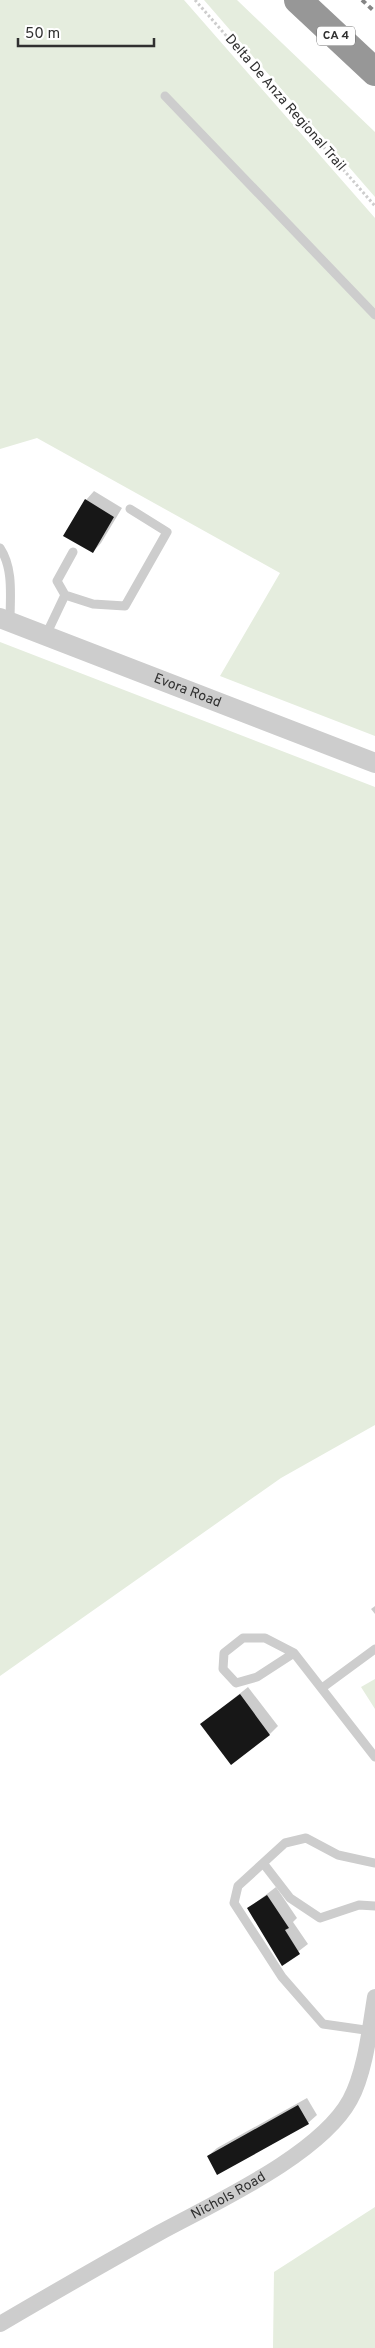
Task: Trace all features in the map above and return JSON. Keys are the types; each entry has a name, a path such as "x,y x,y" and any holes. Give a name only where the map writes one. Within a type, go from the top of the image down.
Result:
{"highway":[{"name":"CA 4","path":"298,0 375,72"}],"street":[{"name":"Evora Road","path":"5,620 375,763"},
{"name":"Nichols Road","path":"0,2324 252,2181 294,2156 326,2132 350,2100 362,2067 372,2031 375,1997"}],"lane":[{"path":"165,96 375,315"},
{"path":"74,552 57,580 65,595 93,604 125,606 166,532 130,508"},
{"path":"0,548 7,558 10,576 5,620"},
{"path":"46,635 65,595"},
{"path":"294,1653 257,1677 236,1683 223,1669 224,1653 243,1638 265,1638 294,1653 375,1758"},
{"path":"322,1688 375,1649"},
{"path":"372,2031 323,2024 282,1976 234,1903 238,1886 285,1843 306,1838 338,1854 375,1863"},
{"path":"263,1863 290,1898 320,1918 358,1905 375,1906"}],"path":[{"name":"Delta De Anza Regional Trail","path":"196,0 375,206"}],"green space":[{"path":"0,0 184,0 375,218 375,736 220,676 280,573 37,438 0,449"},
{"path":"204,0 237,0 375,132 375,197"},
{"path":"0,642 375,787 375,1425 281,1478 0,1676"},
{"path":"375,1679 375,1709 361,1687"},
{"path":"375,2207 375,2348 273,2348 274,2272"}],"building":[{"path":"85,499 114,517 93,553 63,536"},
{"path":"240,1694 270,1735 231,1765 200,1724"},
{"path":"267,1895 289,1928 285,1930 300,1954 282,1966 247,1908"},
{"path":"298,2105 309,2124 217,2175 207,2156"}],"railway":[{"path":"362,0 375,12"}]}
